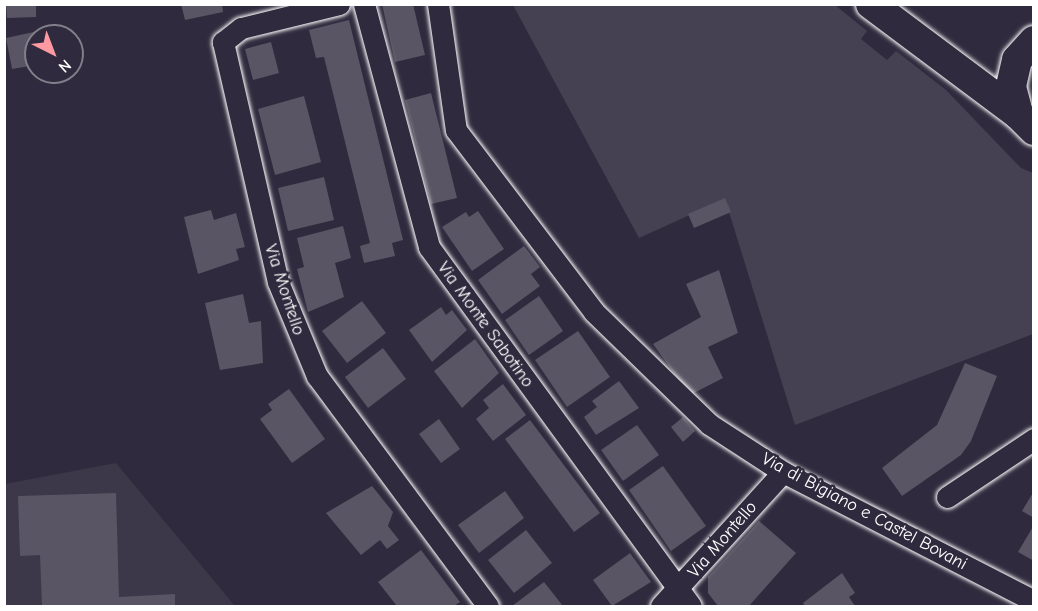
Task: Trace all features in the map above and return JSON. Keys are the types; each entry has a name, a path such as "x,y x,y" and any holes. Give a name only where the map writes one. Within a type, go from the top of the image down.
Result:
{"main road":[{"path":"871,4 966,72 1026,122"},
{"path":"966,72 1025,51"},
{"path":"1025,51 1011,87 1026,122"}],"street":[{"name":"Via Montello","path":"339,4 241,28 223,42 278,282 317,376 488,606"},
{"name":"Via Monte Sabotino","path":"364,4 429,247 685,598"},
{"name":"Via di Bigiano e Castel Bovani","path":"438,4 451,117 463,143 594,312 700,417 783,472 1034,601"},
{"path":"947,497 1034,439"},
{"name":"Via Montello","path":"661,606 685,598 783,472"}],"shaded area":[{"path":"513,5 835,5 867,31 861,39 887,60 896,51 946,90 1021,168 1033,173 1033,334 795,425 725,199 639,238"},
{"path":"116,463 235,606 5,606 5,484"}],"building":[{"path":"6,4 36,4 36,17 7,18"},
{"path":"181,4 222,4 223,12 185,20"},
{"path":"382,4 413,4 425,55 395,62"},
{"path":"349,20 403,240 392,243 395,256 364,263 360,246 370,243 324,57 316,58 309,30"},
{"path":"24,34 24,67 12,69 6,38"},
{"path":"271,42 279,73 253,80 245,49"},
{"path":"431,93 457,198 431,204 405,100"},
{"path":"304,96 321,162 275,175 258,109"},
{"path":"324,177 334,220 288,231 278,188"},
{"path":"725,198 731,212 694,228 688,214"},
{"path":"211,210 214,220 236,213 245,247 236,249 239,260 198,274 184,217"},
{"path":"478,211 504,249 472,271 442,227 466,212 469,217"},
{"path":"343,226 351,258 335,263 344,297 308,312 297,269 304,267 297,238"},
{"path":"524,246 540,267 531,274 540,286 502,314 478,280"},
{"path":"719,270 738,333 708,347 723,378 690,395 653,344 701,317 686,284"},
{"path":"243,294 249,323 261,321 263,363 220,370 205,303"},
{"path":"539,296 563,331 529,355 505,320"},
{"path":"362,301 386,333 347,363 322,331"},
{"path":"441,307 446,315 452,310 467,330 432,362 409,330"},
{"path":"578,331 610,377 567,407 535,360"},
{"path":"475,339 499,373 462,408 434,371"},
{"path":"383,348 406,379 368,408 345,377"},
{"path":"965,363 997,376 971,441 961,455 902,496 882,468 937,425"},
{"path":"619,381 639,408 596,435 584,417 597,407 592,401"},
{"path":"503,384 526,415 493,441 476,419 489,408 483,400"},
{"path":"289,389 325,439 292,463 260,419 272,410 268,404"},
{"path":"683,417 695,431 683,442 671,427"},
{"path":"439,419 460,449 441,463 419,434"},
{"path":"530,420 600,513 574,532 505,439"},
{"path":"637,425 659,455 623,481 601,450"},
{"path":"663,466 706,526 671,551 629,490"},
{"path":"372,486 393,512 388,526 399,540 387,549 380,540 361,555 326,513"},
{"path":"505,491 524,518 479,553 458,525"},
{"path":"1034,491 1034,518 1022,511"},
{"path":"116,493 119,597 175,594 175,606 42,606 40,555 20,556 18,496"},
{"path":"759,521 796,553 749,606 718,606 708,593 708,577"},
{"path":"1034,525 1034,561 1018,552"},
{"path":"526,530 552,563 514,593 488,560"},
{"path":"421,550 460,602 454,606 397,606 378,582"},
{"path":"630,553 651,582 612,606 593,580"},
{"path":"842,573 855,593 849,597 855,606 805,606 803,603"},
{"path":"544,582 563,606 512,606"}]}
